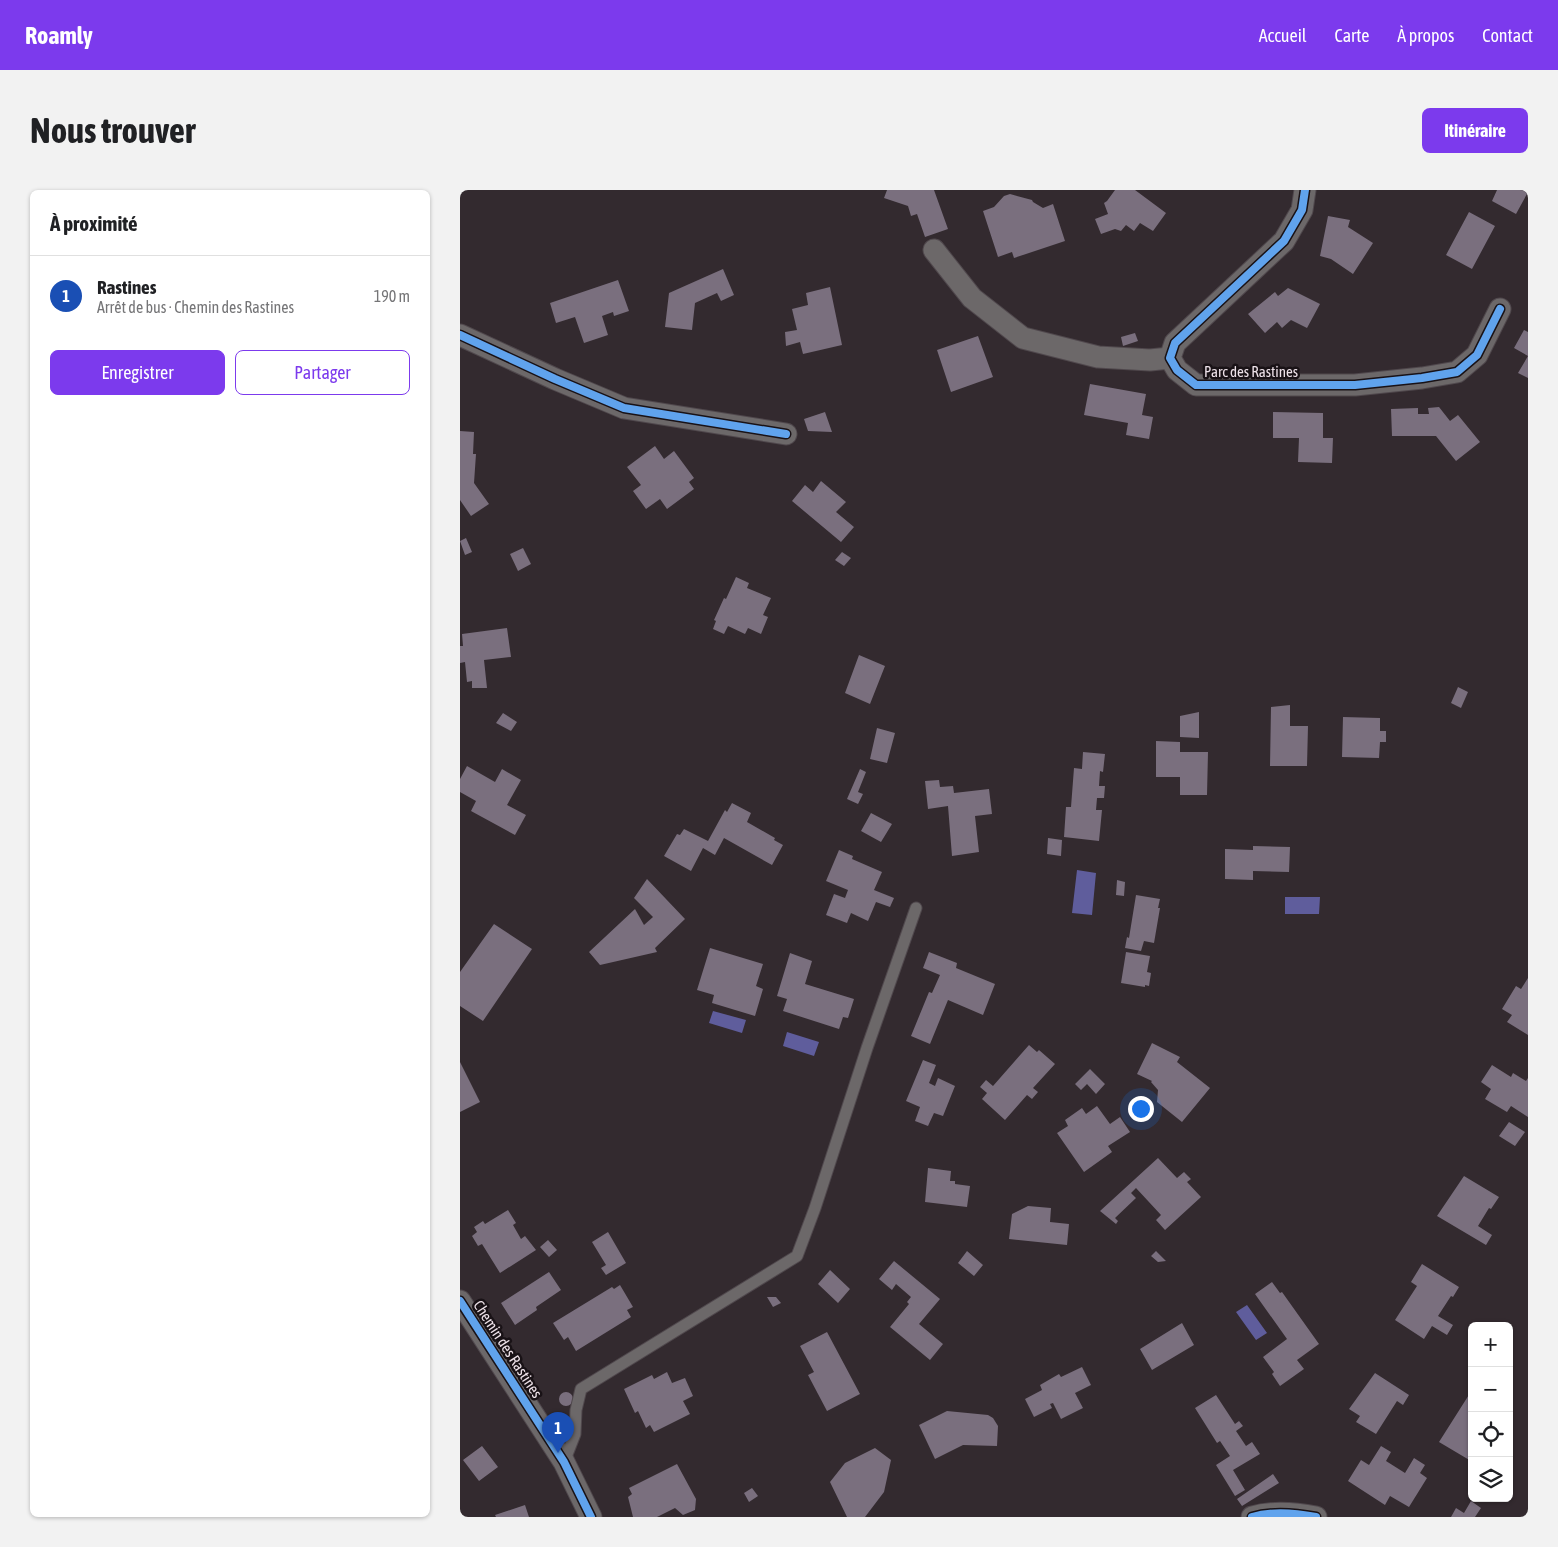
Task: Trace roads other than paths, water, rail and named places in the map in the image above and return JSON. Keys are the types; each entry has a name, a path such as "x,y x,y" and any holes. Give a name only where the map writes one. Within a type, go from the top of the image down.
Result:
{"street":[{"path":"934,250 972,298 1023,338 1098,357 1150,360 1170,358 1175,343 1284,241 1302,210 1306,190"},
{"name":"Parc des Rastines","path":"1170,358 1177,370 1196,385 1355,385 1422,378 1456,372 1477,355 1500,309"},
{"path":"460,335 555,379 624,408 786,434"},
{"name":"Chemin des Rastines","path":"460,1301 564,1462 591,1517"},
{"path":"1252,1517 1291,1513 1316,1517"}],"lane":[{"path":"564,1462 575,1434 576,1410 582,1389 797,1256 815,1208 867,1048 916,908"}],"place":[{"name":"Rastines","path":"558,1453"}]}
